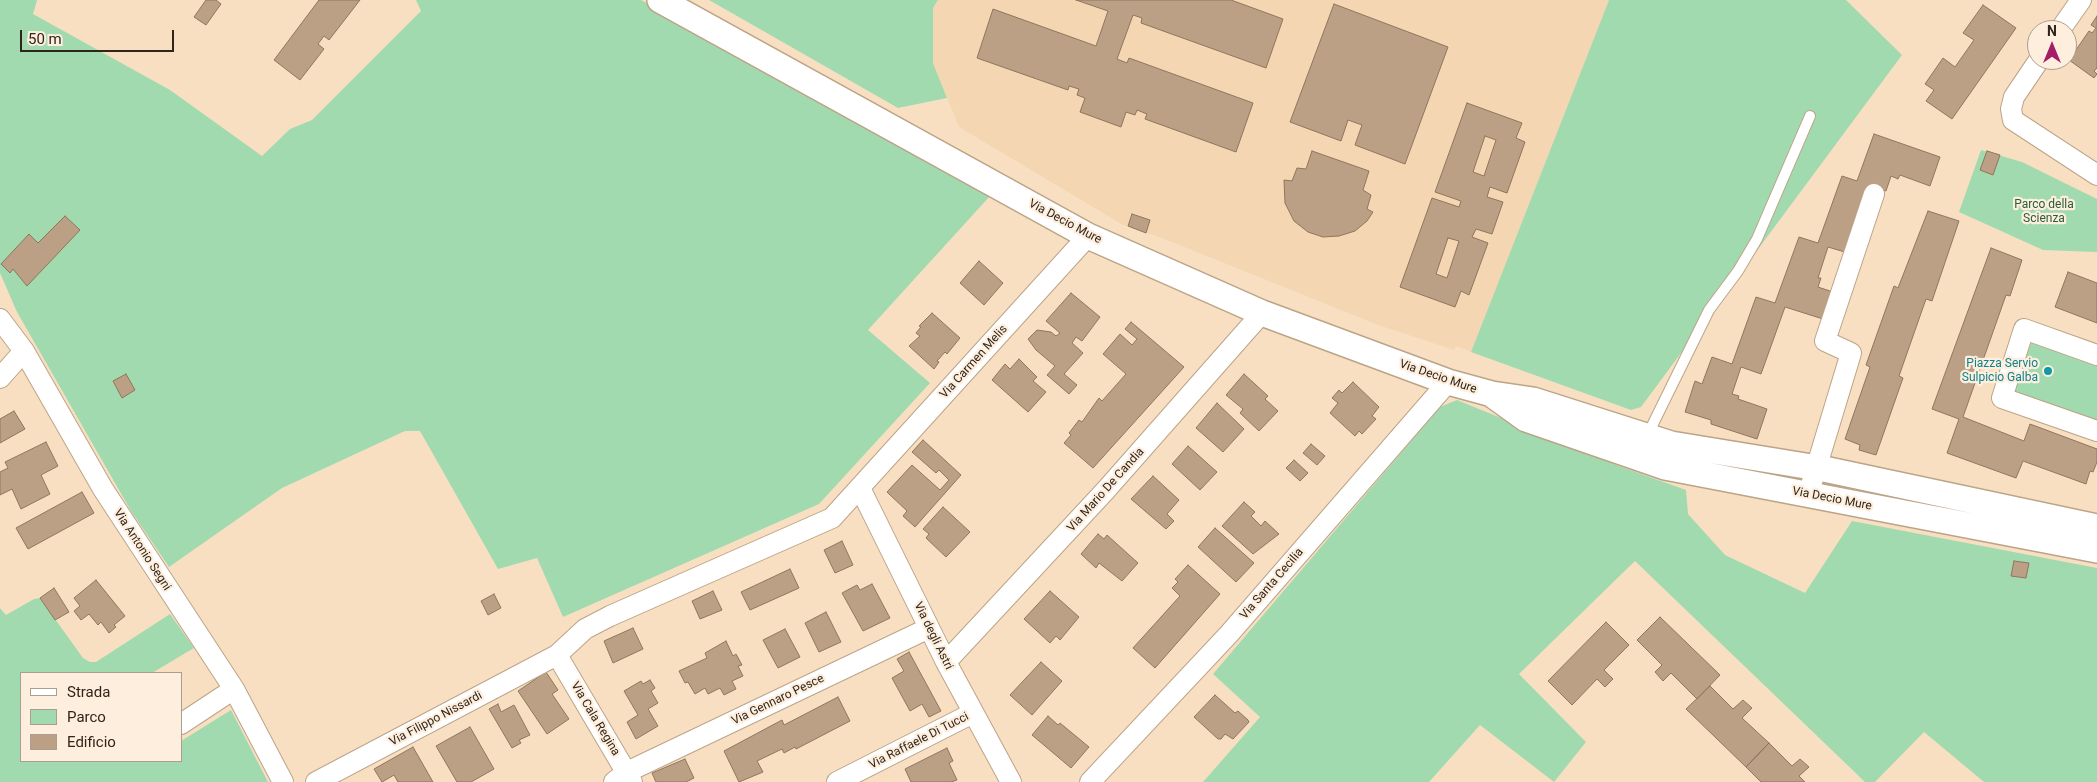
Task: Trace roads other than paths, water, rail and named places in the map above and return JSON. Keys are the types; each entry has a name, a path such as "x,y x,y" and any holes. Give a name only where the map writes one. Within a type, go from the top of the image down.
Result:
{"street":[{"name":"Via Decio Mure","path":"660,0 1088,236 1262,313 1448,382 1492,394 1534,400 1671,444 1818,468 2097,527"},
{"path":"2067,20 2081,0"},
{"path":"2032,70 2014,96 2011,110 2013,120 2097,175"},
{"path":"1808,494 1818,468 1851,353 1826,341 1874,194"},
{"name":"Via Carmen Melis","path":"557,655 585,629 610,616 832,518 1088,236"},
{"name":"Via Mario De Candia","path":"946,662 1105,492 1262,313"},
{"name":"Via Antonio Segni","path":"0,319 9,328 24,351 103,490 234,689 284,782"},
{"path":"2097,355 2024,329 2002,398 2097,431"},
{"path":"0,378 24,351"},
{"name":"Via Santa Cecilia","path":"1090,782 1229,634 1448,382"},
{"name":"Via Decio Mure","path":"1492,394 1526,419 1665,467 2097,550"},
{"name":"Via degli Astri","path":"860,488 946,662 1011,782"},
{"name":"Via Gennaro Pesce","path":"624,779 929,628"},
{"name":"Via Cala Regina","path":"557,655 624,779"},
{"name":"Via Filippo Nissardi","path":"316,782 557,655"},
{"path":"182,723 234,689"},
{"name":"Via Raffaele Di Tucci","path":"837,782 973,713"}],"lane":[{"path":"1648,436 1709,310 1738,271 1758,239 1810,116"}],"place":[{"name":"Piazza Servio Sulpicio Galba","path":"2048,371"}],"park label":[{"name":"Parco della Scienza","path":"2044,212"}]}
